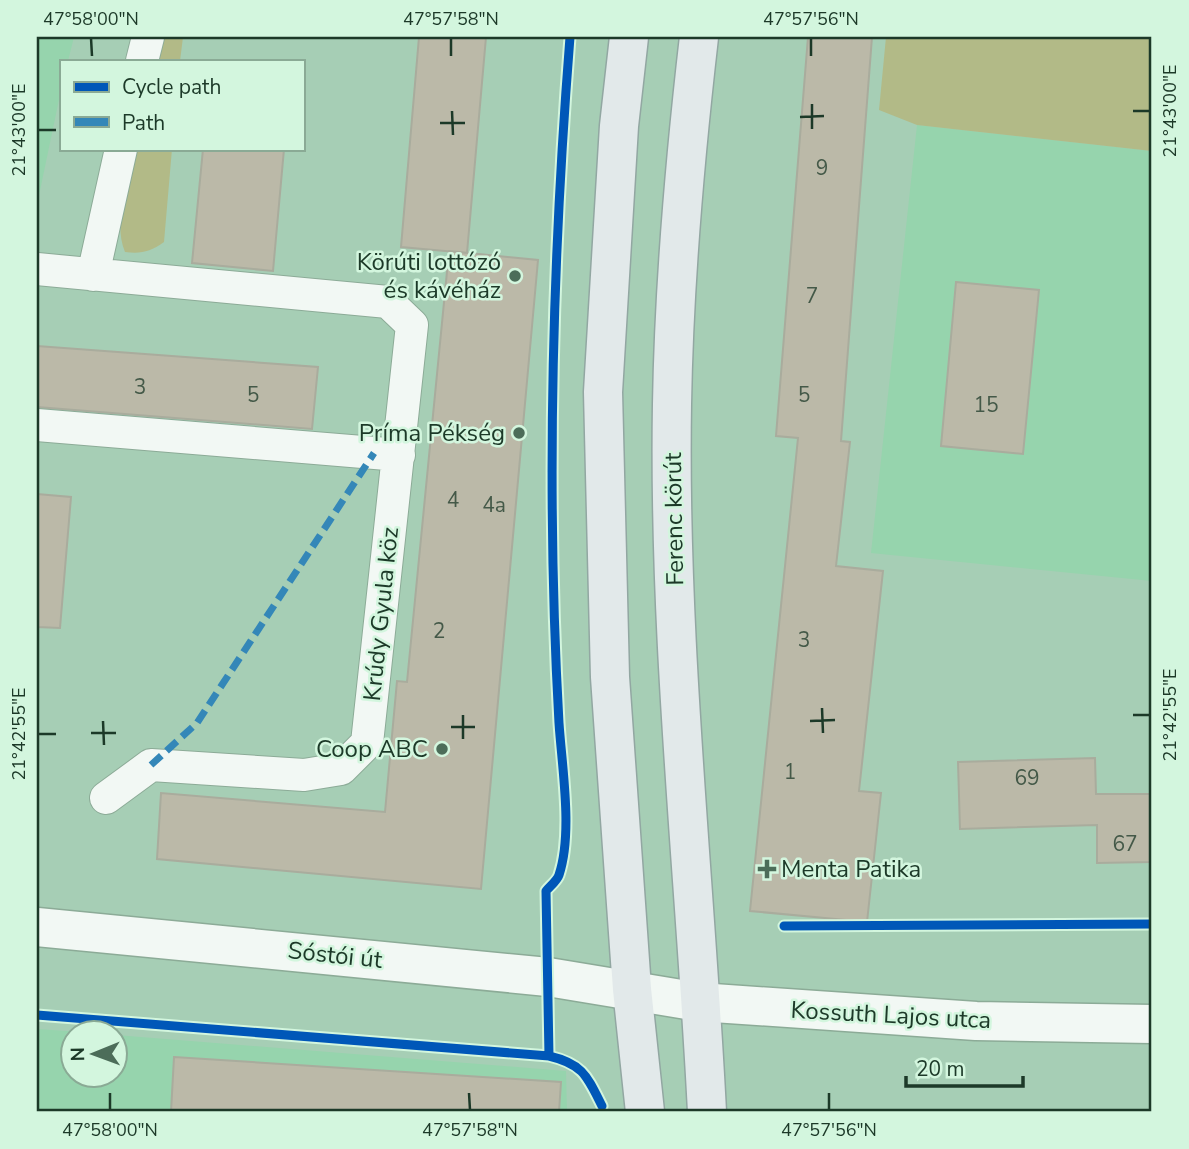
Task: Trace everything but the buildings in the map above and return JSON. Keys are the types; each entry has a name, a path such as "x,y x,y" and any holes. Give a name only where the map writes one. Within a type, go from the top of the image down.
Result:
{"main road":[{"path":"629,37 619,125 603,392 610,677 632,989 645,1112"},
{"name":"Ferenc körút","path":"699,37 683,215 672,404 678,672 707,1112"},
{"name":"Sóstói út","path":"37,927 548,976 632,989"},
{"name":"Kossuth Lajos utca","path":"632,989 699,1002 976,1021 1152,1024"}],"street":[{"path":"142,60 148,37"},
{"path":"93,275 121,150"},
{"name":"Krúdy Gyula köz","path":"37,269 388,302 412,325 367,743 341,769 304,775 151,765 106,798"},
{"path":"37,425 399,455"}],"shaded area":[{"path":"37,37 74,37 68,60 60,60 60,95 37,205"},
{"path":"165,37 183,37 180,60 158,60"},
{"path":"886,37 1152,37 1152,151 917,125 879,110"},
{"path":"917,125 1152,151 1152,581 871,553"},
{"path":"137,150 172,150 164,242 150,250 125,252 120,227 126,187"},
{"path":"37,1029 60,1031 60,1090 130,1090 130,1036 566,1071 567,1112 37,1112"}],"marked path":[{"path":"151,765 197,723 374,453"}],"cycle path":[{"path":"549,1056 546,891 559,875 566,820 555,637 552,465 555,294 570,37"},
{"path":"784,926 1152,924"},
{"path":"37,1015 549,1056 577,1067 602,1106"}],"place":[{"name":"Körúti lottózó és kávéház","path":"515,276"},
{"name":"Príma Pékség","path":"519,433"},
{"name":"Coop ABC","path":"442,749"},
{"name":"Menta Patika","path":"767,869"}]}
